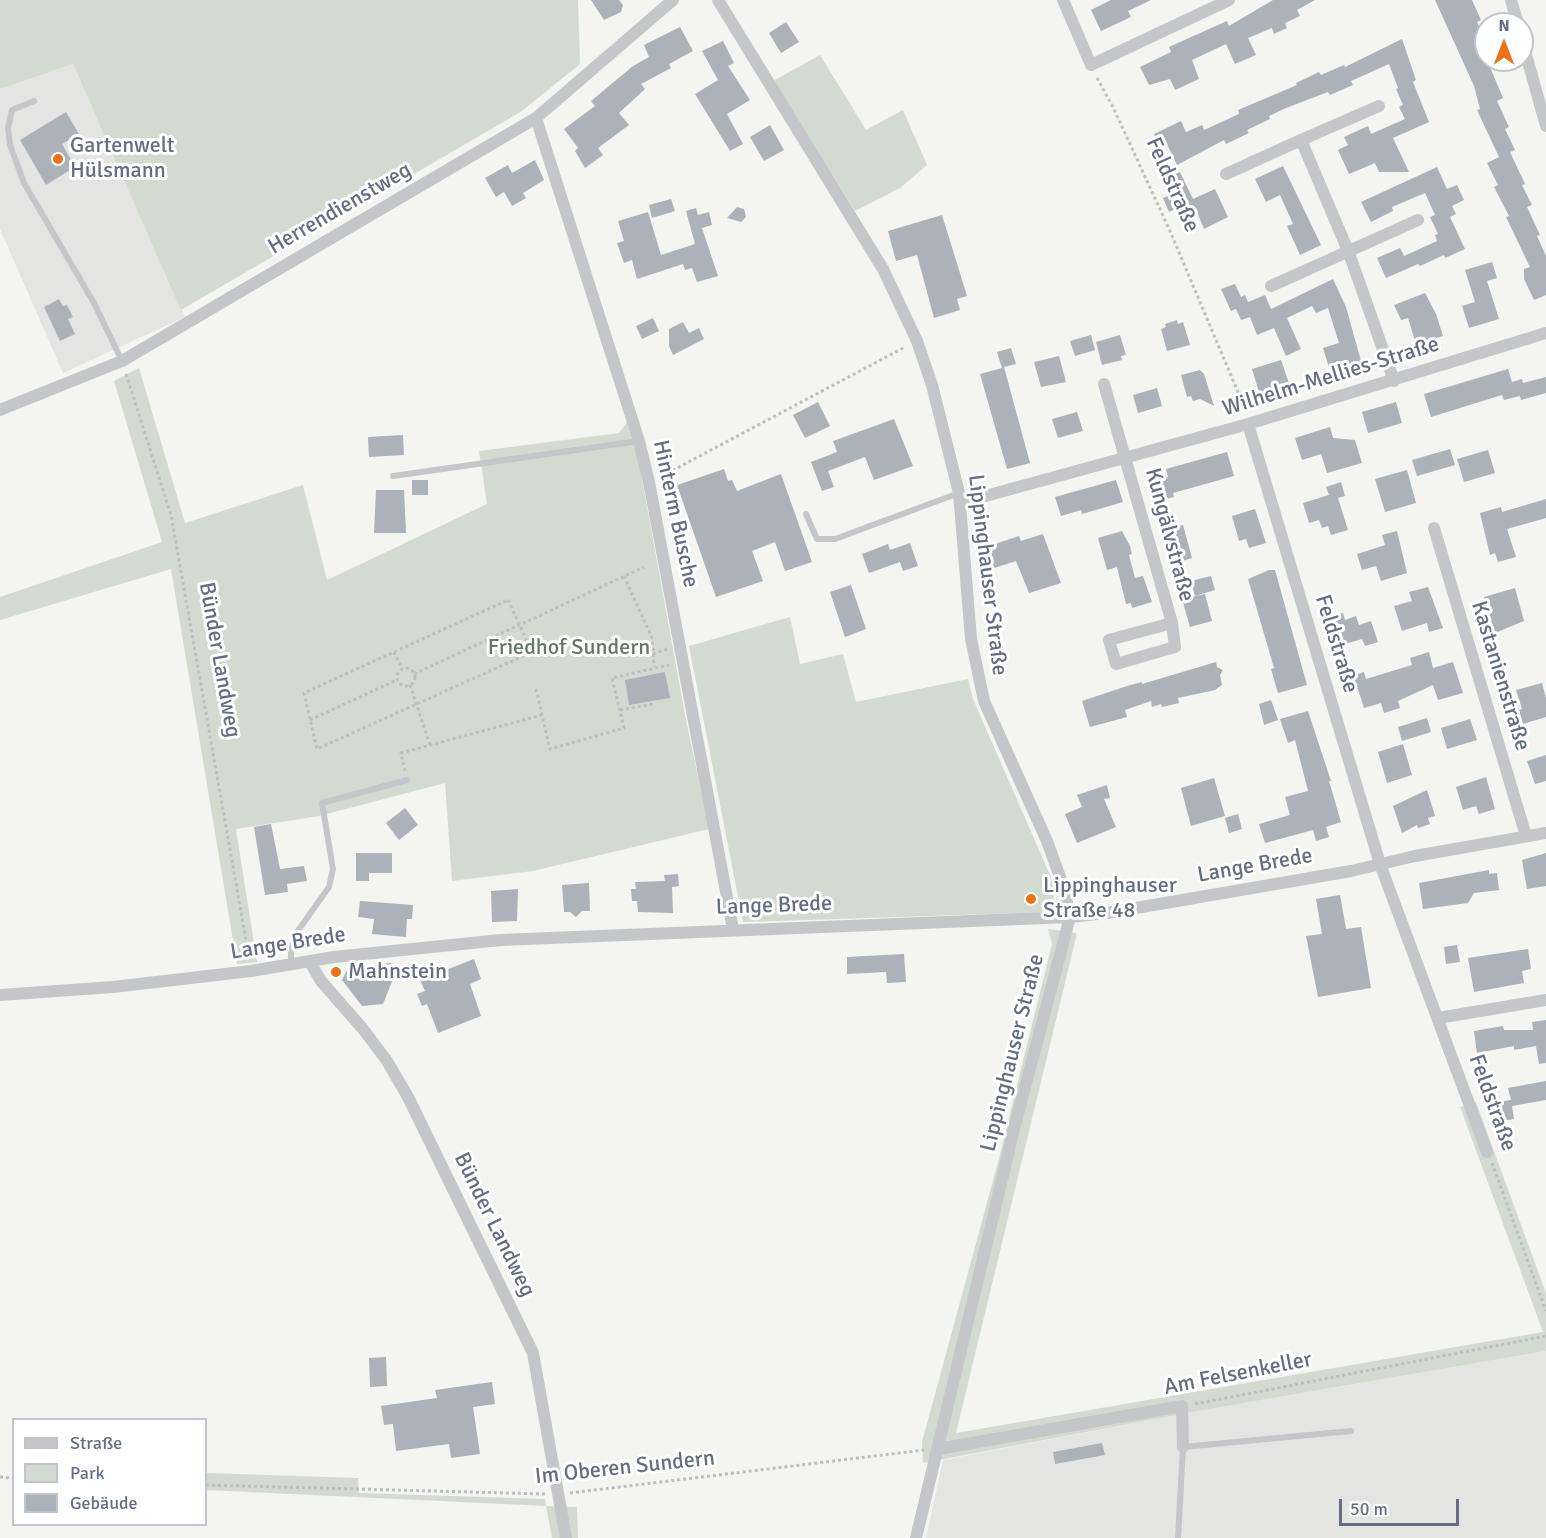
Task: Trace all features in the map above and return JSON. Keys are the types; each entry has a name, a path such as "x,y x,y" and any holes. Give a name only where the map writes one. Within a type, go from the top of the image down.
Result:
{"street":[{"name":"Herrendienstweg","path":"0,410 122,361 536,118 673,0"},
{"name":"Lippinghauser Straße","path":"718,0 883,269 917,341 932,385 959,498 971,639 981,690 1006,754 1047,841 1064,888 1070,916 1014,1129 916,1538"},
{"path":"1063,0 1091,65 1229,0"},
{"path":"1531,72 1546,126"},
{"path":"1226,174 1379,106"},
{"name":"Hinterm Busche","path":"536,118 639,441 649,482 733,929"},
{"path":"1301,140 1349,253 1394,381"},
{"path":"1271,286 1349,253 1418,220"},
{"name":"Wilhelm-Mellies-Straße","path":"959,498 1126,458 1248,424 1546,333"},
{"path":"1104,384 1126,458"},
{"name":"Feldstraße","path":"1248,424 1380,864 1488,1152"},
{"name":"Kungälvstraße","path":"1126,458 1172,623 1175,647 1116,664 1109,640 1172,623"},
{"name":"Kastanienstraße","path":"1434,528 1526,836"},
{"name":"Lange Brede","path":"0,995 113,987 461,943 733,929 1070,916 1195,898 1546,833"},
{"name":"Bünder Landweg","path":"310,962 321,981 363,1029 398,1079 533,1353 566,1538"},
{"path":"1438,1018 1546,1000"},
{"path":"1182,1406 1183,1447"},
{"name":"Am Felsenkeller","path":"938,1449 1182,1406"}],"lane":[{"path":"34,101 12,110 8,128 10,145 24,183 94,303 122,361"},
{"path":"393,476 639,441"},
{"path":"806,514 817,539 835,539 959,498"},
{"path":"291,965 291,950 297,932 329,887 333,869 322,803 407,780"},
{"path":"1178,1538 1183,1447 1351,1431"}],"path":[{"name":"Feldstraße","path":"1091,65 1102,90 1113,107 1179,253 1244,403 1248,424"},
{"path":"649,482 917,341"},
{"name":"Bünder Landweg","path":"122,361 171,515 222,794 251,971"},
{"path":"414,674 644,567"},
{"path":"624,576 652,638 654,668"},
{"path":"508,600 532,652 317,749 304,693 394,652 508,600"},
{"path":"394,652 402,668"},
{"path":"536,688 550,749 624,728 612,678 669,665 672,676"},
{"path":"402,668 414,674"},
{"path":"402,668 397,674 397,680 401,685 410,685 414,681 414,674"},
{"path":"310,720 397,680"},
{"path":"410,685 430,745"},
{"path":"620,710 653,704"},
{"path":"407,780 401,753 542,715"},
{"name":"Feldstraße","path":"1488,1152 1546,1311"},
{"name":"Am Felsenkeller","path":"1182,1406 1546,1336"},
{"name":"Im Oberen Sundern","path":"207,1485 559,1495 938,1449"}],"shaded area":[{"name":"Gartenwelt Hülsmann","path":"73,64 185,317 63,373 0,229 0,89"},
{"path":"1546,1351 1546,1538 926,1538 943,1460 1198,1411"}],"green space":[{"path":"0,0 578,0 580,64 522,111 181,310 73,64 0,89"},
{"path":"820,55 866,130 903,110 927,165 900,188 855,211 773,81"},
{"name":"Friedhof Sundern","path":"139,368 185,523 303,485 327,580 487,504 479,451 619,433 627,422 638,457 686,720 709,829 533,871 452,881 445,783 319,816 236,829 257,962 237,964 171,569 0,620 0,597 162,542 114,381"},
{"path":"790,617 800,664 843,654 856,702 968,679 973,699 1053,882 1054,912 743,922 689,646"},
{"path":"1048,929 1077,933 956,1433 1543,1332 1460,1107 1476,1102 1546,1293 1546,1351 1198,1411 923,1463 922,1442 998,1162 1052,944"},
{"path":"207,1473 358,1478 359,1493 545,1499 546,1506 207,1490"},
{"path":"546,1506 577,1507 578,1538 552,1538"}],"building":[{"path":"591,0 619,0 623,5 621,12 604,20"},
{"path":"1111,0 1151,0 1128,11 1131,17 1101,31 1091,10"},
{"path":"1273,0 1315,0 1297,10 1300,16 1285,23 1287,28 1274,34 1272,28 1248,38 1256,55 1235,64 1226,44 1192,60 1199,79 1175,90 1170,79 1149,85 1140,67 1171,52 1169,47 1227,21 1229,26"},
{"path":"1435,0 1472,0 1477,12 1474,12 1474,72 1492,72 1503,98 1497,101 1509,127 1505,129 1515,150 1510,152 1525,184 1522,185 1532,205 1527,207 1540,235 1537,236 1546,256 1546,295 1534,300 1524,279 1524,269 1530,267 1506,217 1509,216 1494,187 1498,185 1487,163 1499,157 1477,110 1480,109 1474,86"},
{"path":"786,22 799,42 781,53 769,33"},
{"path":"680,27 693,51 669,64 671,68 641,84 645,89 619,113 629,125 598,148 603,155 585,168 575,151 578,148 564,129 595,106 591,101 633,66 649,57 644,45"},
{"path":"1402,39 1416,80 1413,82 1429,122 1393,138 1409,172 1379,172 1375,163 1349,174 1338,150 1348,145 1344,137 1368,126 1371,134 1405,119 1399,107 1403,105 1389,64 1351,81 1353,85 1330,95 1328,92 1269,116 1270,119 1247,130 1249,133 1226,144 1224,140 1177,165 1166,142 1159,145 1154,134 1181,121 1186,132 1202,125 1204,130 1239,114 1238,110 1297,85 1296,83 1319,72 1321,75 1344,65 1345,67"},
{"path":"723,41 734,63 728,66 750,100 727,114 743,144 730,151 695,94 718,80 702,51"},
{"path":"66,112 79,134 62,144 75,167 46,185 20,140"},
{"path":"770,125 784,150 764,161 750,137"},
{"path":"535,160 544,180 523,193 526,198 512,206 504,192 496,197 485,178 508,165 512,173"},
{"path":"1283,166 1321,245 1300,255 1287,226 1293,224 1280,195 1266,202 1255,179"},
{"path":"1437,167 1447,189 1457,185 1464,200 1452,206 1456,214 1450,217 1465,249 1445,258 1444,255 1420,266 1418,264 1386,278 1377,258 1400,248 1404,256 1437,241 1435,235 1438,234 1430,217 1435,215 1425,193 1392,207 1393,211 1371,222 1361,202"},
{"path":"1180,172 1193,199 1215,189 1228,217 1204,229 1197,212 1185,217 1180,207 1169,212 1163,198 1174,193 1166,178"},
{"path":"671,199 675,211 652,218 649,205"},
{"path":"737,207 744,209 746,217 741,222 727,218"},
{"path":"696,208 698,215 709,212 712,225 702,228 718,276 697,282 692,268 685,270 683,264 637,279 632,260 624,263 617,243 624,241 618,221 648,212 661,255 695,244 686,211"},
{"path":"942,215 967,296 957,299 960,310 934,318 917,255 896,261 888,231"},
{"path":"1492,262 1497,278 1487,281 1499,319 1469,328 1462,306 1475,302 1465,270"},
{"path":"1333,279 1346,307 1361,361 1330,371 1323,348 1339,343 1328,308 1316,313 1312,306 1287,318 1301,349 1286,356 1274,328 1257,335 1250,317 1241,320 1236,309 1231,311 1221,289 1235,284 1241,297 1245,295 1248,302 1265,295 1271,309"},
{"path":"1425,293 1436,314 1443,336 1416,344 1408,318 1401,320 1394,305"},
{"path":"59,299 63,306 67,305 73,317 68,319 75,334 60,341 44,307"},
{"path":"653,318 659,331 642,339 636,326"},
{"path":"1177,320 1178,324 1183,322 1190,345 1167,351 1161,329 1166,327 1165,324"},
{"path":"683,322 689,333 699,328 704,339 673,355 669,346 669,329"},
{"path":"1091,335 1095,350 1075,356 1070,341"},
{"path":"1120,335 1126,355 1121,356 1122,360 1102,365 1096,342"},
{"path":"1011,348 1016,364 1004,367 1030,463 1007,469 980,374 1002,368 997,352"},
{"path":"1059,356 1066,382 1041,387 1034,362"},
{"path":"1281,360 1289,383 1259,392 1252,369"},
{"path":"1508,369 1512,382 1522,379 1523,383 1546,377 1546,393 1521,400 1520,396 1504,400 1502,395 1431,417 1424,394"},
{"path":"1200,370 1204,374 1214,406 1200,399 1193,401 1191,396 1187,397 1181,375"},
{"path":"1157,388 1162,406 1138,413 1133,395"},
{"path":"818,402 830,426 805,438 793,415"},
{"path":"1396,402 1402,423 1368,433 1362,412"},
{"path":"1077,412 1083,431 1058,438 1052,419"},
{"path":"894,419 913,466 874,480 865,457 828,471 834,487 822,491 811,462 837,452 833,441"},
{"path":"1330,427 1333,438 1355,440 1362,463 1327,473 1321,454 1302,460 1295,438"},
{"path":"403,435 404,455 369,457 368,437"},
{"path":"1450,449 1455,465 1417,476 1412,460"},
{"path":"1488,450 1495,473 1464,482 1457,459"},
{"path":"1227,452 1234,476 1173,493 1174,497 1155,502 1149,483 1168,477 1166,469"},
{"path":"724,469 728,481 732,480 737,491 781,474 812,562 785,571 775,542 752,551 763,581 716,597 677,485"},
{"path":"1407,470 1416,503 1385,512 1375,479"},
{"path":"412,480 428,480 428,495 412,495"},
{"path":"1116,480 1123,502 1082,514 1081,510 1061,516 1055,497"},
{"path":"1341,482 1345,496 1338,498 1348,530 1331,535 1328,526 1322,528 1319,520 1309,523 1303,503 1329,495 1326,487"},
{"path":"376,490 404,490 406,533 374,533"},
{"path":"1546,499 1546,518 1507,529 1516,557 1498,562 1495,553 1490,555 1480,513 1501,507 1502,512"},
{"path":"1255,509 1266,543 1249,548 1246,539 1239,541 1232,516"},
{"path":"1183,525 1192,558 1172,564 1163,530"},
{"path":"1122,531 1130,546 1132,554 1129,555 1135,578 1143,576 1152,602 1132,608 1131,603 1126,604 1117,567 1107,570 1098,538"},
{"path":"1397,531 1407,573 1381,581 1376,566 1362,570 1357,554 1385,545 1382,535"},
{"path":"1043,534 1061,583 1029,593 1016,561 985,571 977,550 1019,536 1021,541"},
{"path":"910,543 918,566 903,571 900,562 869,573 862,554 888,544 890,550"},
{"path":"1269,570 1275,570 1307,685 1278,693 1271,669 1274,668 1248,579"},
{"path":"1211,576 1215,590 1195,596 1191,581"},
{"path":"851,585 866,629 845,637 830,592"},
{"path":"1428,587 1443,628 1429,632 1427,623 1402,631 1394,606 1412,601 1409,592"},
{"path":"1515,588 1524,621 1495,633 1484,597"},
{"path":"1205,594 1212,621 1190,627 1182,599"},
{"path":"1343,613 1345,620 1356,616 1359,625 1371,621 1378,642 1365,646 1362,639 1345,644 1340,629 1334,631 1329,617"},
{"path":"1429,652 1433,668 1453,662 1463,693 1438,700 1433,685 1398,701 1400,708 1384,713 1381,703 1364,708 1358,689 1352,691 1348,677 1364,672 1366,679 1412,665 1410,658"},
{"path":"1216,662 1217,667 1223,670 1220,675 1222,685 1215,690 1178,698 1179,703 1162,707 1161,704 1152,707 1151,701 1125,710 1127,717 1090,727 1082,701 1127,686 1142,682 1142,684"},
{"path":"665,672 670,698 629,705 625,680"},
{"path":"1542,683 1546,698 1546,717 1523,724 1519,710 1522,709 1516,690"},
{"path":"1271,700 1278,720 1264,725 1259,704"},
{"path":"1308,711 1331,781 1329,781 1341,822 1326,827 1329,837 1316,841 1313,830 1265,843 1259,824 1290,815 1285,797 1308,791 1295,740 1288,743 1280,719"},
{"path":"1427,718 1431,732 1402,741 1398,727"},
{"path":"1470,719 1477,740 1447,749 1441,728"},
{"path":"1403,744 1412,775 1387,783 1378,752"},
{"path":"1546,755 1546,781 1535,784 1527,761"},
{"path":"1486,777 1495,809 1479,814 1476,806 1463,810 1456,787"},
{"path":"1214,778 1225,816 1191,826 1181,788"},
{"path":"1107,785 1110,798 1104,799 1116,827 1077,843 1065,814 1082,807 1077,795"},
{"path":"1427,790 1435,816 1428,818 1430,824 1418,828 1417,825 1402,833 1393,806"},
{"path":"405,808 418,825 399,840 386,823"},
{"path":"1238,814 1242,829 1229,833 1225,818"},
{"path":"271,824 280,869 304,866 307,881 287,884 288,892 265,895 254,827"},
{"path":"356,853 392,853 392,873 369,873 369,881 356,881"},
{"path":"1546,853 1546,886 1527,889 1522,860"},
{"path":"1489,870 1489,874 1497,873 1499,890 1474,893 1468,903 1423,909 1419,883"},
{"path":"678,874 679,886 672,887 673,913 638,912 637,901 632,901 631,889 636,889 635,882 665,881 664,875"},
{"path":"589,883 590,911 582,911 576,917 570,912 564,912 562,885"},
{"path":"518,889 517,921 492,922 491,891"},
{"path":"1340,895 1346,929 1361,927 1371,988 1318,997 1306,936 1322,934 1316,899"},
{"path":"360,901 413,905 412,919 407,919 406,937 372,934 374,919 358,917"},
{"path":"1457,945 1460,962 1446,964 1444,947"},
{"path":"1528,949 1531,969 1522,971 1524,983 1474,992 1468,958"},
{"path":"904,954 906,982 887,983 886,972 847,974 847,957"},
{"path":"474,959 481,979 470,984 481,1016 438,1033 427,1004 422,1006 417,994 425,991 420,980"},
{"path":"391,963 395,974 383,1004 362,1006 342,980 348,968"},
{"path":"1546,1020 1546,1063 1539,1064 1536,1046 1514,1050 1514,1046 1477,1053 1474,1031 1503,1026 1504,1030 1533,1030 1532,1022"},
{"path":"1546,1081 1546,1100 1512,1106 1514,1119 1501,1121 1498,1102 1511,1100 1508,1088"},
{"path":"386,1357 387,1386 370,1387 369,1358"},
{"path":"492,1382 495,1404 473,1407 480,1454 451,1458 449,1444 396,1451 393,1424 384,1425 381,1406 437,1398 435,1390"},
{"path":"1102,1443 1105,1455 1055,1464 1053,1452"}],"place":[{"name":"Gartenwelt Hülsmann","path":"58,159"},
{"name":"Lippinghauser Straße 48","path":"1031,899"},
{"name":"Mahnstein","path":"336,972"}]}
